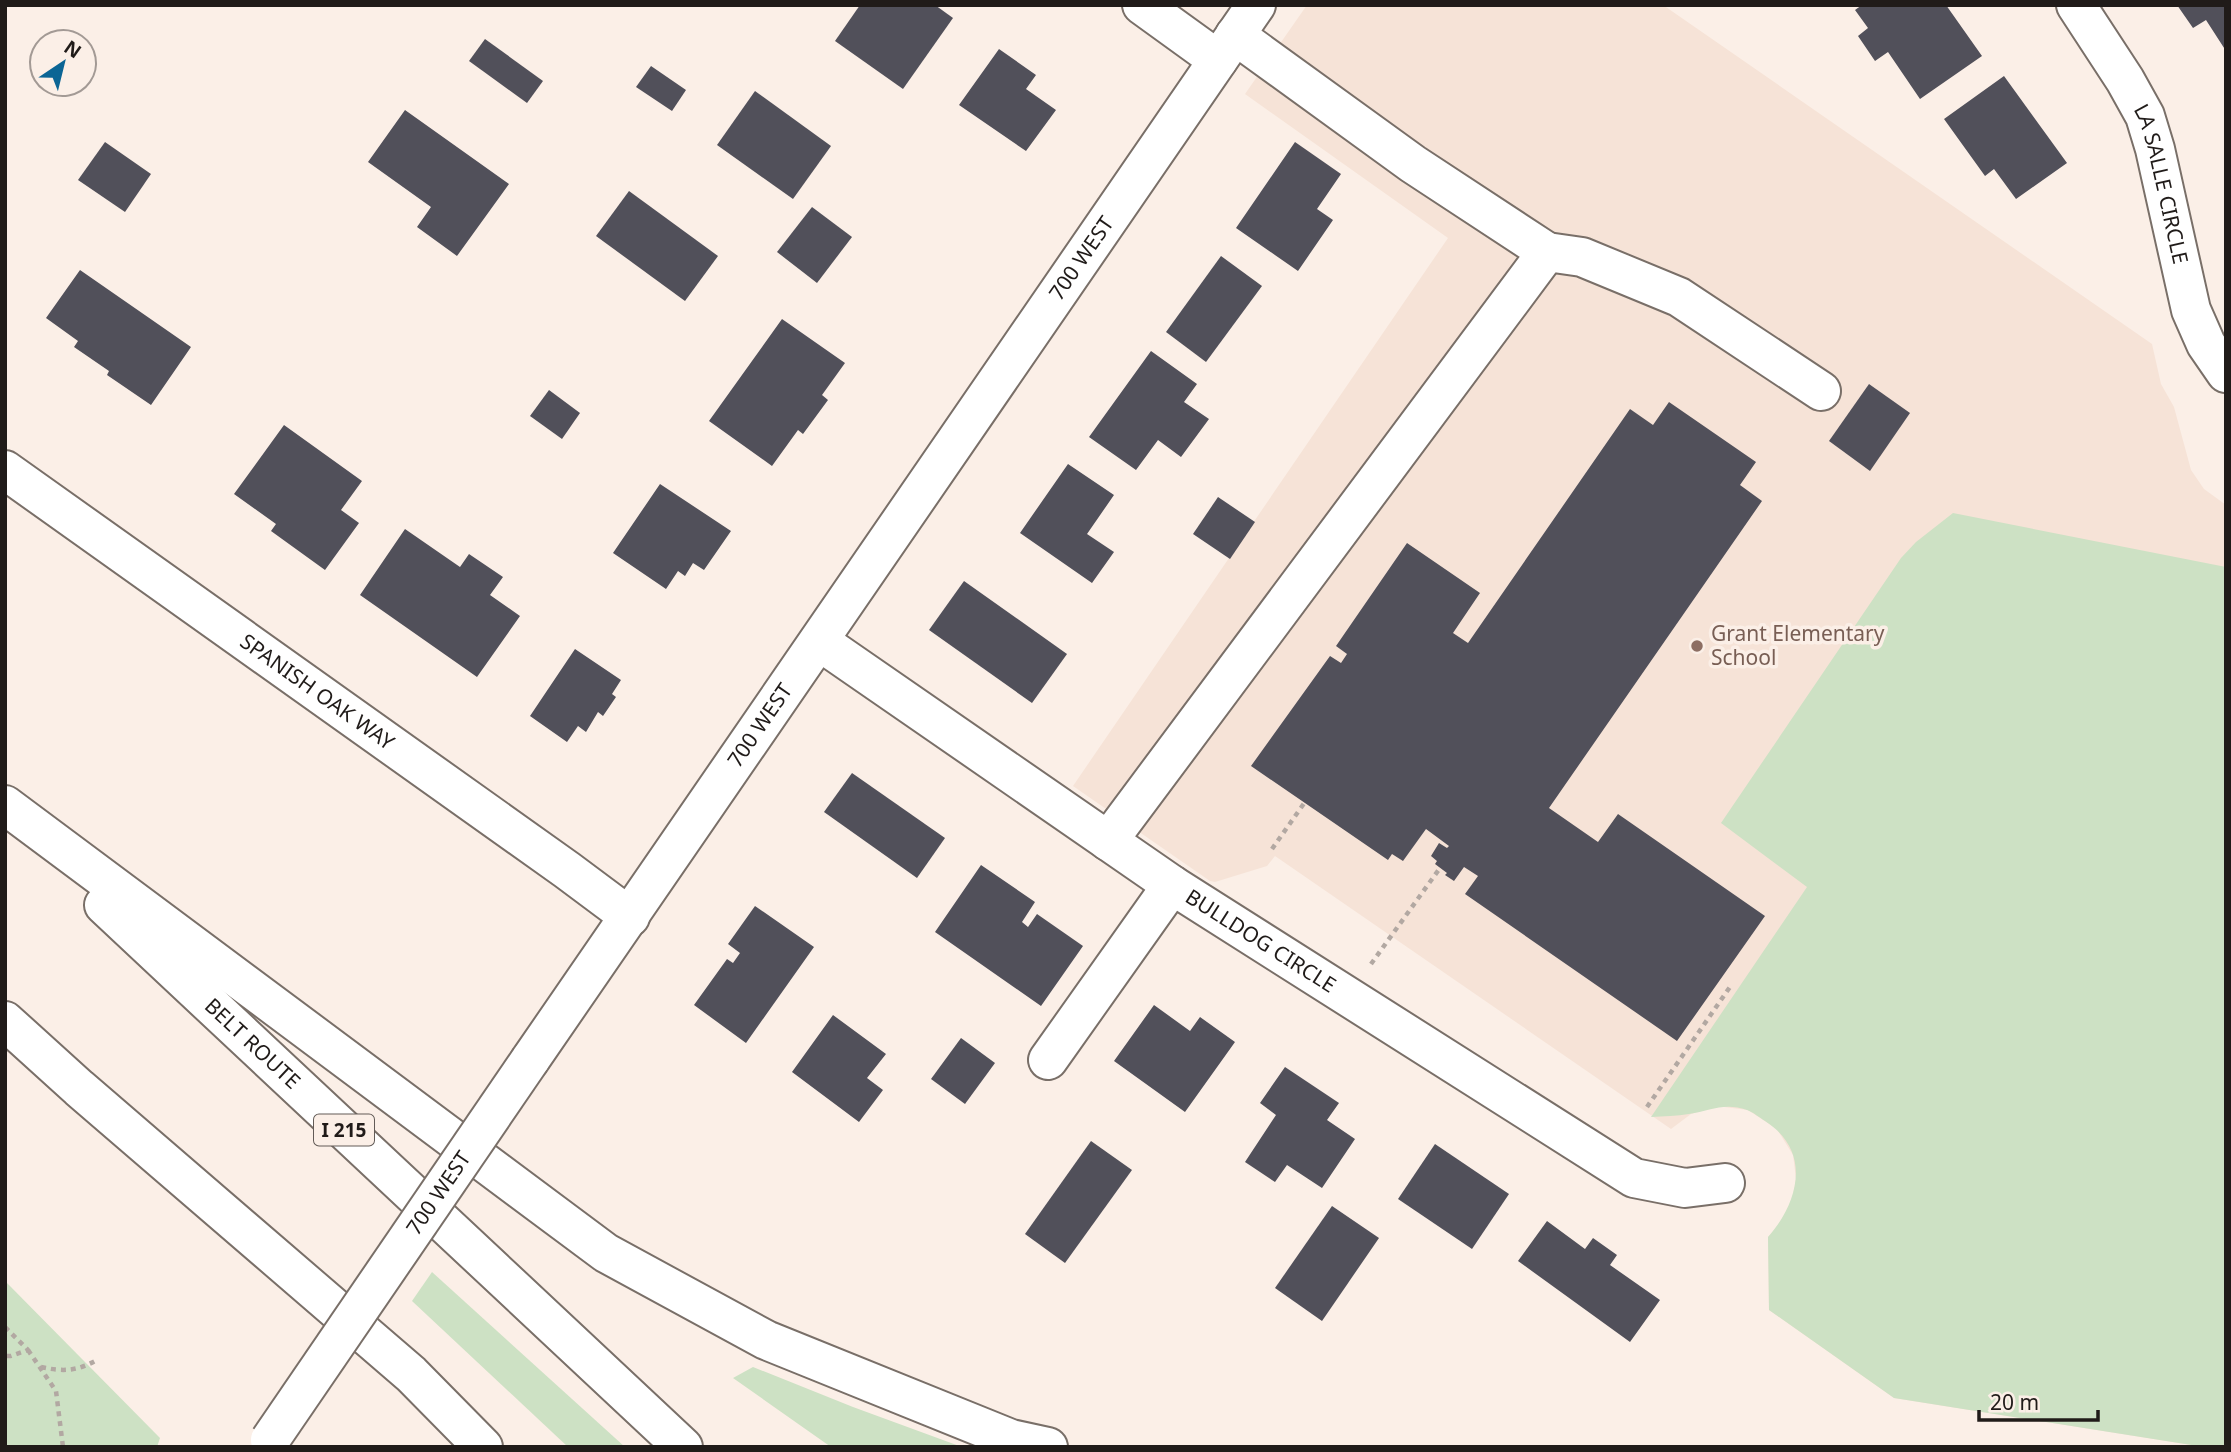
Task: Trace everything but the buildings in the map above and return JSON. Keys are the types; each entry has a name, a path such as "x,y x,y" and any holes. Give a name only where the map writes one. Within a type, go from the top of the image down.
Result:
{"main road":[{"path":"1142,5 1236,33 1413,164 1547,252 1583,257 1679,297 1821,391"},
{"name":"LA SALLE CIRCLE","path":"2076,5 2146,116 2192,310 2206,344 2226,373"},
{"name":"700 WEST","path":"267,1443 1236,33"},
{"path":"1108,841 1547,252"},
{"name":"SPANISH OAK WAY","path":"5,470 630,917"},
{"name":"BULLDOG CIRCLE","path":"819,641 1172,885 1634,1178 1685,1188 1725,1183"},
{"path":"5,805 606,1253 766,1340 1011,1440 1048,1447"},
{"name":"BELT ROUTE","path":"5,812 683,1447"},
{"path":"1048,1060 1172,885"},
{"path":"5,1021 411,1374 482,1447"}],"path":[{"path":"1272,849 1305,802"},
{"path":"1393,933 1440,868"},
{"path":"1647,1108 1732,984"},
{"path":"5,1327 28,1350 56,1391 63,1447"},
{"path":"5,1356 28,1350"},
{"path":"40,1367 62,1372 80,1369 97,1360"}],"shaded area":[{"name":"Grant Elementary School","path":"1307,5 1663,5 2152,344 2161,384 2174,407 2191,470 2204,489 2226,505 2226,1447 2204,1447 1894,1398 1769,1310 1768,1237 1783,1220 1792,1200 1796,1179 1793,1155 1777,1129 1748,1110 1716,1106 1691,1114 1671,1129 1275,856 1267,866 1215,882 1210,881 1073,786 1448,238 1245,94"}],"green space":[{"path":"1953,513 2226,567 2226,1447 2204,1447 1894,1398 1769,1310 1768,1237 1787,1208 1796,1177 1790,1147 1780,1133 1754,1114 1739,1108 1724,1107 1684,1115 1651,1117 1807,887 1721,823 1901,558 1916,542"},
{"path":"432,1272 625,1447 568,1447 412,1301"},
{"path":"5,1281 160,1438 157,1447 5,1447"},
{"path":"753,1367 962,1447 831,1447 733,1378"}],"place":[{"name":"Grant Elementary School","path":"1697,646"}]}
